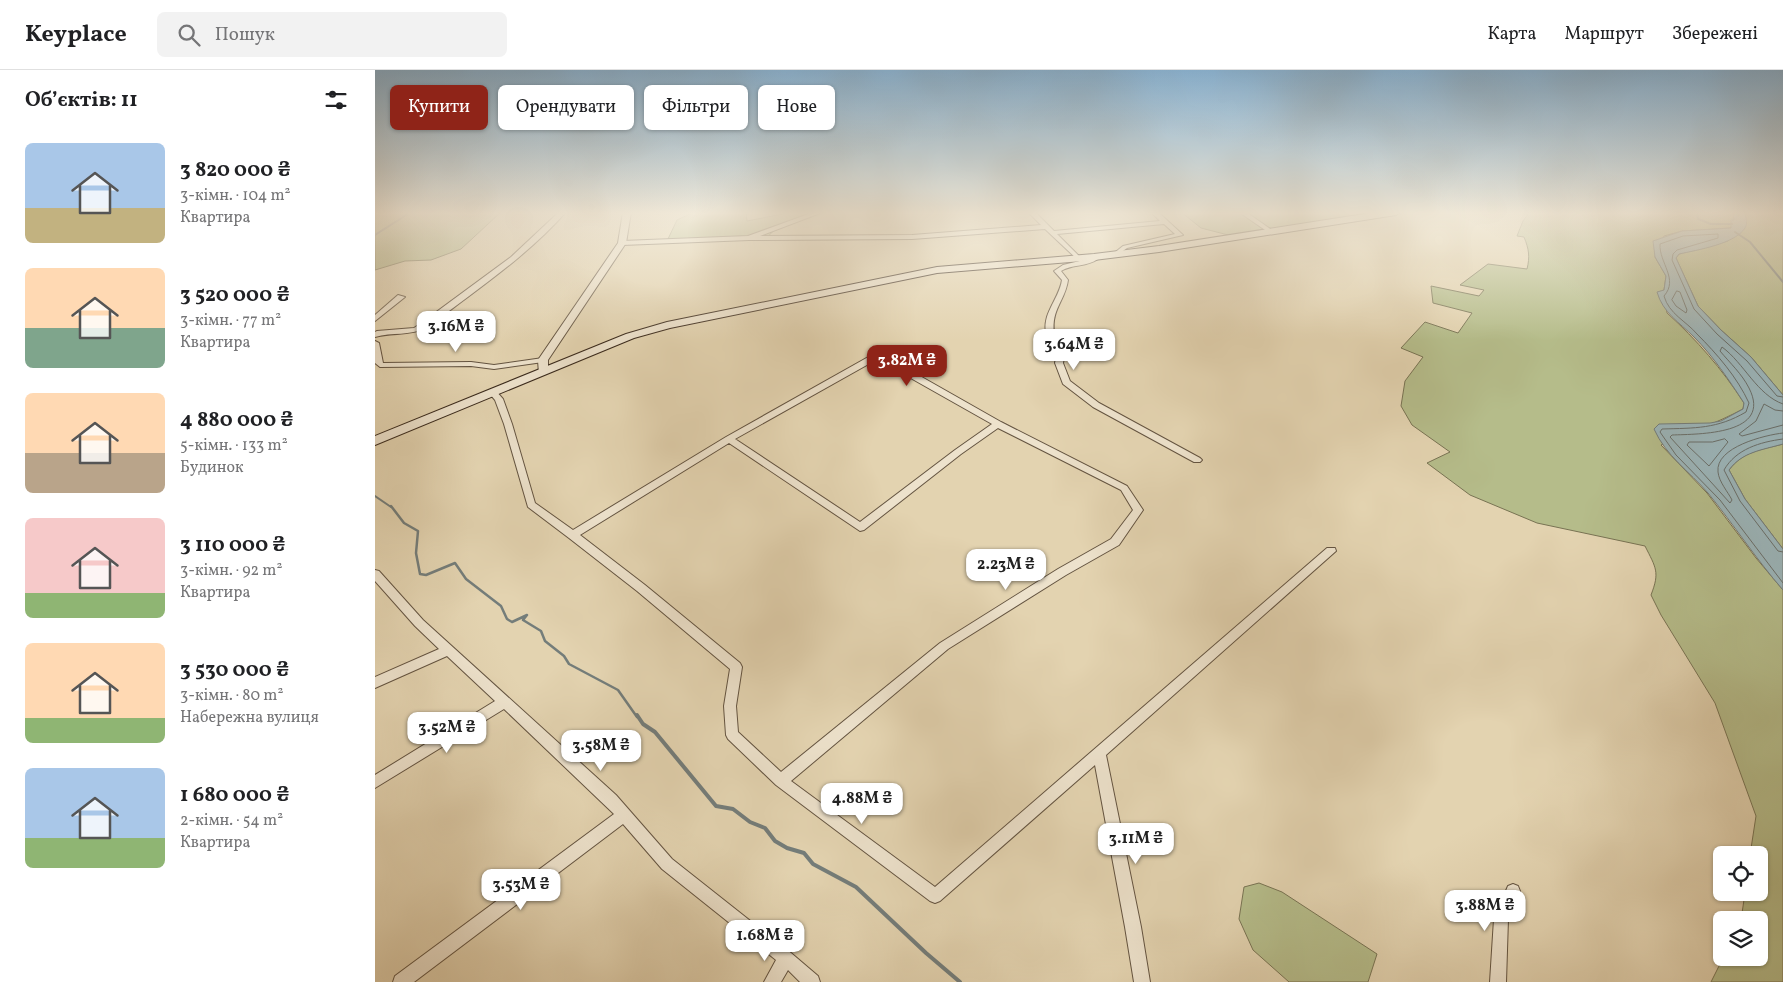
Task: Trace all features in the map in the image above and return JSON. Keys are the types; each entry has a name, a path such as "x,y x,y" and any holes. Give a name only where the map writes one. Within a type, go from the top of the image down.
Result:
{"main road":[{"path":"375,441 630,336 667,325 937,270 1112,255"}],"street":[{"path":"375,335 380,332 416,330 519,255"},
{"path":"543,372 543,360 613,255"},
{"path":"1074,255 1078,258"},
{"path":"1094,257 1095,259 1088,263 1061,267 1057,271 1065,280 1064,290 1054,304 1049,324 1050,334 1063,343 1059,363 1066,382 1097,406 1197,460"},
{"path":"375,319 401,296"},
{"path":"375,343 377,360 380,365 471,364 494,367 543,360"},
{"path":"573,534 729,439 873,358 893,364 998,424 1123,488 1138,510 1115,542 1062,572 944,646 781,781"},
{"path":"493,393 499,400 508,424 531,505 573,534 736,667 730,706 732,736 781,781 935,896 1331,551"},
{"path":"729,439 860,527 998,424"},
{"path":"375,574 419,623 611,800 623,816 667,864 785,958 812,982"},
{"path":"375,683 448,650"},
{"path":"375,782 504,702"},
{"path":"1099,754 1142,982"},
{"path":"401,982 623,816"},
{"path":"1498,982 1501,920 1513,891"},
{"path":"772,982 785,958"}],"green space":[{"path":"375,255 446,255 431,260 405,261 375,270"},
{"path":"1529,255 1656,255 1655,257 1666,276 1664,290 1667,313 1699,344 1736,390 1744,403 1743,409 1661,445 1707,493 1756,558 1783,590 1783,982 1711,982 1719,966 1768,966 1768,911 1742,911 1744,901 1768,901 1768,846 1751,846 1756,816 1715,703 1661,615 1651,595 1656,575 1652,560 1645,546 1537,523 1470,495 1427,463 1450,452 1412,425 1401,406 1405,381 1423,357 1401,348 1425,322 1458,333 1472,313 1433,303 1431,286 1479,296 1484,290 1460,285 1488,264 1527,269"},
{"path":"1679,255 1783,255 1783,395 1751,357 1698,306 1676,258"},
{"path":"1783,444 1783,549 1745,499 1729,470 1746,455"},
{"path":"1259,883 1282,892 1377,954 1368,982 1289,982 1253,950 1239,919 1244,887"}],"water":[{"path":"1655,255 1679,255 1676,258 1698,306 1751,357 1783,395 1783,444 1746,455 1729,470 1745,499 1783,549 1783,590 1708,493 1665,447 1654,429 1659,424 1721,421 1743,409 1744,403 1727,377 1701,344 1663,306 1657,292 1664,290 1666,276"}],"waterway":[{"path":"1760,255 1783,282"},
{"path":"375,496 391,507"},
{"path":"391,506 404,523 418,531 416,553 420,574 426,575 455,563 466,579 501,606 507,619 512,622 527,615 523,620 541,631 545,641 564,656 569,664 618,690 637,717"},
{"path":"637,715 643,724 655,732 716,806 733,809 750,822 765,828 775,841 787,848 804,853 813,864 856,887 926,953 960,982"}]}
